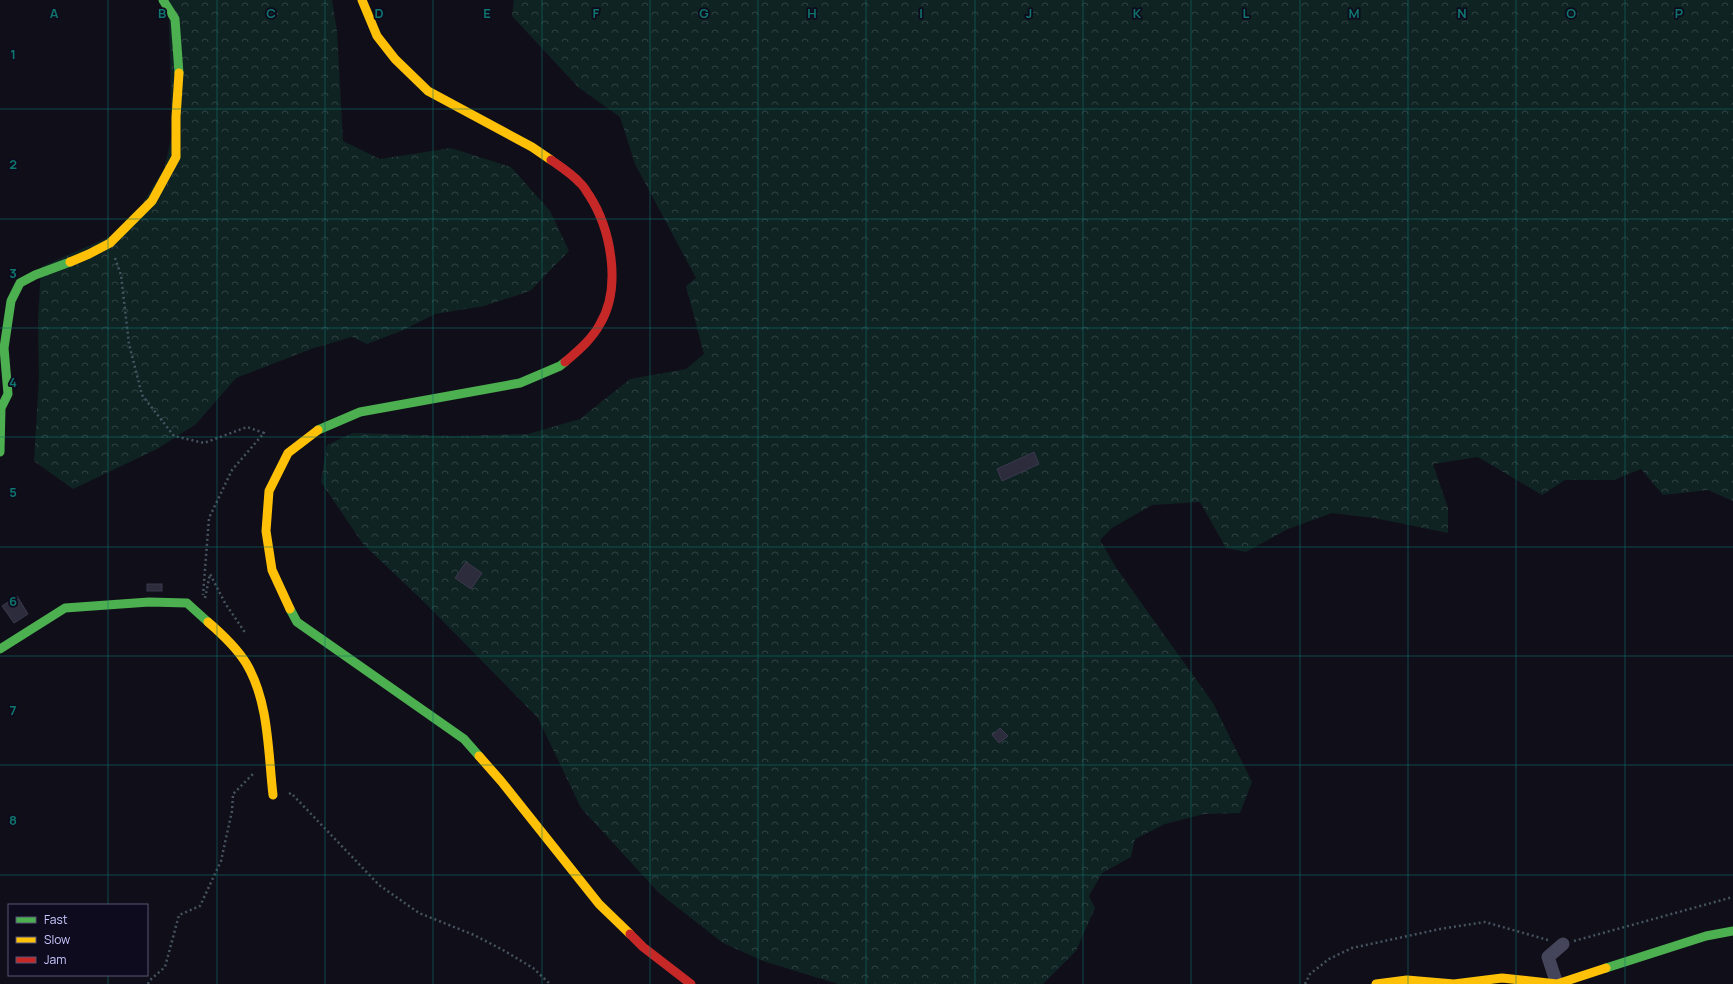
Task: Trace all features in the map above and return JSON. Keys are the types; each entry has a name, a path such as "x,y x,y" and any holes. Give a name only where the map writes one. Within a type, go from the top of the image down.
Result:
{"street":[{"path":"0,452 1,408 8,394 4,348 11,301 20,283 35,275 89,254 110,243 152,201 176,157 176,117 179,70 175,19 163,0"},
{"path":"362,0 377,36 395,59 428,91 532,147 581,183 598,208 606,231 612,266 610,296 601,323 585,345 560,366 520,383 360,412 315,431 288,453 269,491 266,531 272,570 297,622 464,738 599,904 643,947 691,984"},
{"path":"0,649 65,608 168,601 187,603 230,642 251,672 262,703 273,795"},
{"path":"1376,984 1407,980 1454,984 1502,978 1557,984 1706,936 1733,930"},
{"path":"1557,984 1548,957 1563,944"}],"path":[{"path":"110,243 121,275 129,344 142,395 174,436 204,443 247,427 264,433 232,470 209,518 202,616"},
{"path":"202,616 210,574 224,603 247,635"},
{"path":"148,984 149,981 165,967 179,915 200,906 221,861 232,811 233,794 259,768"},
{"path":"273,795 291,793 379,885 419,913 474,935 503,950 533,968 550,984"},
{"path":"1305,984 1310,974 1329,959 1352,948 1440,929 1485,922 1563,944 1733,897"}],"green space":[{"path":"163,0 332,0 337,31 343,141 380,159 451,148 511,167 550,211 569,251 530,291 484,306 435,314 401,331 367,344 352,337 314,348 236,378 196,424 157,449 73,489 34,461 39,377 38,321 41,267 127,229 164,169 172,136 169,18"},
{"path":"514,0 1733,0 1733,501 1708,490 1663,495 1641,469 1614,480 1565,480 1542,495 1478,457 1433,464 1448,508 1448,533 1374,518 1332,513 1288,529 1246,552 1226,548 1200,502 1152,505 1112,528 1100,540 1117,569 1213,703 1252,782 1240,813 1204,814 1165,824 1135,839 1131,857 1102,873 1089,896 1095,908 1076,951 1043,984 838,984 763,961 723,943 659,893 581,808 538,718 422,600 363,544 321,482 327,445 353,433 454,436 528,434 580,419 630,379 686,369 704,354 686,286 696,278 635,164 620,117 578,87 512,16"}],"building":[{"path":"1034,452 1039,464 1002,481 997,469"},
{"path":"466,562 482,573 471,589 455,578"},
{"path":"147,584 162,584 162,591 147,591"},
{"path":"17,596 28,614 14,623 2,606"},
{"path":"1000,728 1008,736 999,743 992,735"}],"traffic: fast":[{"path":"163,0 175,19 179,73"},
{"path":"0,452 1,408 8,394 4,348 11,301 20,283 35,275 70,262"},
{"path":"318,430 360,412 520,383 560,366 565,362"},
{"path":"0,649 65,608 149,602 187,603 208,622"},
{"path":"290,609 297,622 464,739 479,756"},
{"path":"1606,968 1706,936 1733,931"}],"traffic: slow":[{"path":"362,0 377,36 395,59 428,91 532,147 551,160"},
{"path":"70,262 110,243 152,201 176,157 176,117 179,73"},
{"path":"290,609 272,570 266,531 269,491 288,453 318,430"},
{"path":"208,622 224,636 238,652 254,678 266,727 273,795"},
{"path":"479,756 501,781 599,904 630,934"},
{"path":"1376,984 1407,980 1454,984 1502,978 1557,984 1606,968"}],"traffic: jam":[{"path":"551,160 574,177 589,195 603,224 611,258 611,293 607,309 593,335 565,362"},
{"path":"630,934 643,947 691,984"}]}
